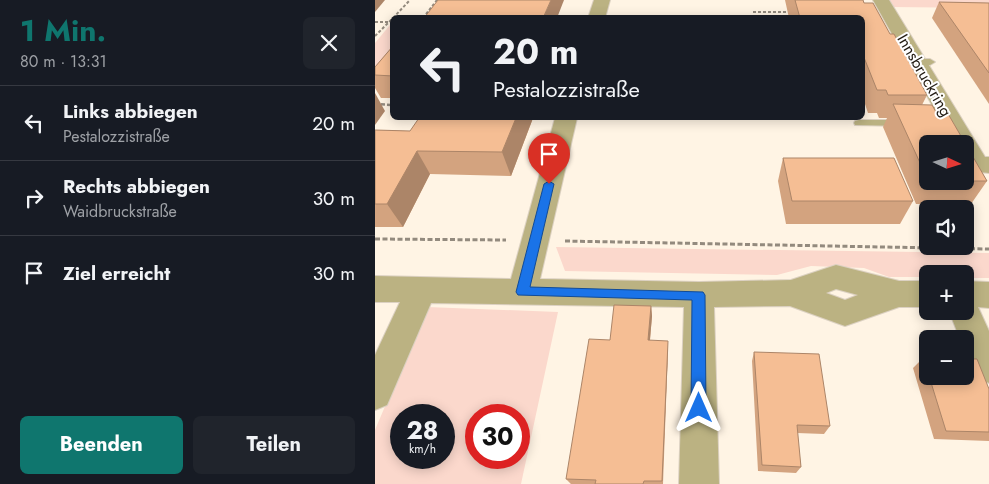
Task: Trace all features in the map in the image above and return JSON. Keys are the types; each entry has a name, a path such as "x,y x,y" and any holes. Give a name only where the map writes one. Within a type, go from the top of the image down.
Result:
{"street":[{"path":"597,15 602,0"},
{"name":"Innsbruckring","path":"881,0 924,62 948,124 978,165 989,166"},
{"path":"522,292 566,120"},
{"path":"375,289 699,295 791,293 845,313 913,294"},
{"path":"375,393 421,290"},
{"path":"974,294 989,295"},
{"path":"699,295 699,484"},
{"path":"968,320 989,367"}],"lane":[{"path":"859,123 915,123"}],"path":[{"path":"396,15 410,0"},
{"path":"425,15 437,0"},
{"path":"753,12 792,12"},
{"path":"375,22 389,22"},
{"path":"375,36 389,22"},
{"path":"375,104 390,105"},
{"path":"375,239 535,240 989,249"}],"shaded area":[{"path":"887,0 989,0 989,8 890,7"},
{"path":"390,25 390,49 375,68 375,43"},
{"path":"556,247 919,252 919,255 974,255 974,253 989,253 989,278 974,278 974,265 919,265 919,277 889,277 864,268 811,266 777,275 565,271"},
{"path":"427,307 558,312 530,442 530,404 465,404 465,469 524,469 521,484 375,484 375,430"}],"building":[{"path":"438,0 551,0 544,15 426,15"},
{"path":"795,0 863,0 864,3 873,3 890,34 894,34 927,95 888,95 886,90 877,90 865,60 865,15 799,15"},
{"path":"939,2 989,3 989,73"},
{"path":"390,50 390,76 375,75 375,67"},
{"path":"893,104 932,105 936,112 947,112 960,135 919,135 919,161"},
{"path":"418,120 515,120 502,152 417,151 387,204 375,204 375,130 410,131"},
{"path":"783,158 894,158 913,201 792,201"},
{"path":"974,159 987,181 974,181"},
{"path":"614,305 651,306 648,340 668,341 662,481 644,481 643,484 595,484 596,480 566,479 589,339 610,340"},
{"path":"754,352 819,354 830,426 797,425 801,467 762,465"},
{"path":"974,359 977,359 989,389 989,432 946,431 932,385 974,385"}],"route":[{"path":"549,184 522,292 699,295 699,408"}]}
